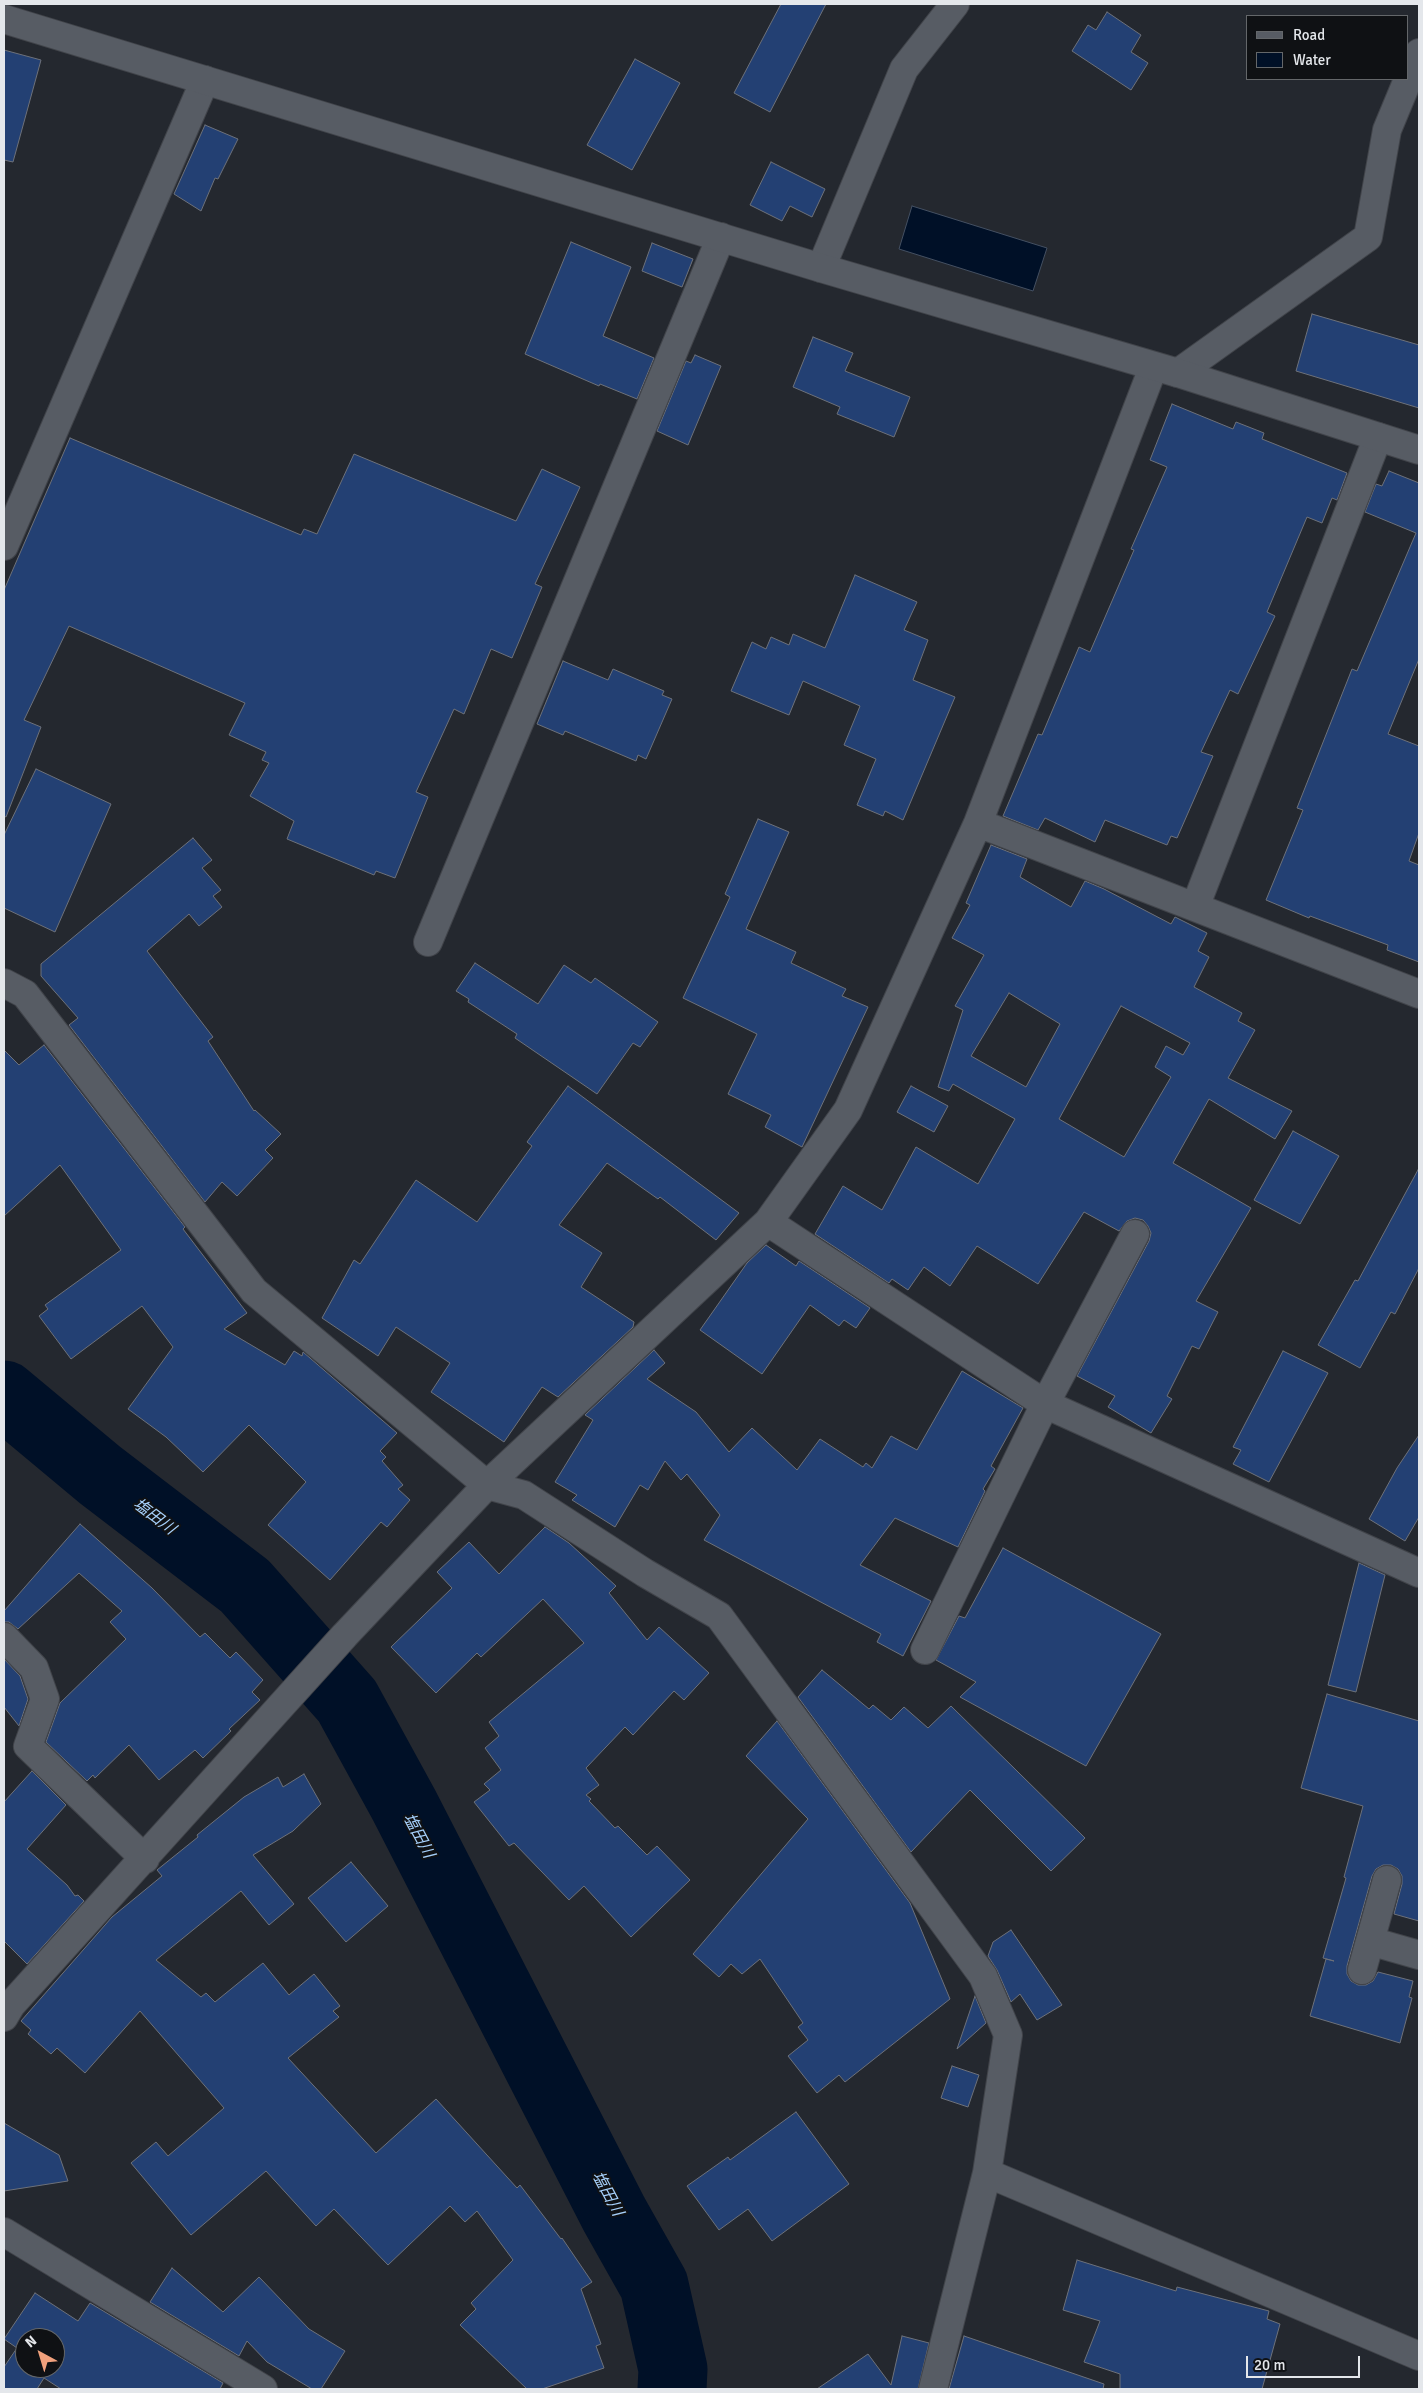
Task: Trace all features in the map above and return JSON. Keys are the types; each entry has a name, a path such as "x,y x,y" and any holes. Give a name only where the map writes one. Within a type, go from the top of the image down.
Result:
{"street":[{"path":"821,268 904,69 955,4"},
{"path":"4,19 821,268 1165,370 1419,450"},
{"path":"1408,79 1419,53"},
{"path":"4,546 205,80"},
{"path":"4,2017 12,2005 346,1635 487,1485 768,1222 848,1110 978,823 1165,370 1368,237 1387,130 1408,80"},
{"path":"428,942 721,237"},
{"path":"1196,907 1378,437"},
{"path":"978,823 1419,994"},
{"path":"4,983 25,994 254,1291 487,1485 524,1494 646,1573 719,1616 983,1976 1008,2035 987,2173 933,2389"},
{"path":"768,1222 1045,1404 1419,1573"},
{"path":"925,1650 1045,1404 1135,1234"},
{"path":"4,1637 34,1668 45,1698 28,1746 145,1859"},
{"path":"1362,1970 1388,1880"},
{"path":"1370,1941 1419,1955"},
{"path":"987,2173 1418,2351"},
{"path":"4,2232 263,2389"}],"water":[{"path":"912,206 1047,248 1033,291 899,249"}],"building":[{"path":"781,4 826,4 770,112 734,93"},
{"path":"1107,12 1141,35 1131,52 1148,63 1131,90 1072,51 1088,25 1096,30"},
{"path":"4,50 41,60 13,162 4,160"},
{"path":"635,59 680,83 632,170 587,145"},
{"path":"205,125 238,139 218,179 215,178 201,211 174,194"},
{"path":"771,162 825,189 812,217 790,206 782,221 750,205"},
{"path":"571,242 631,267 603,336 654,358 637,399 600,384 599,386 525,354"},
{"path":"652,243 693,259 682,287 642,271"},
{"path":"1312,314 1419,345 1419,408 1296,371"},
{"path":"813,337 853,353 845,371 910,397 894,437 837,414 840,407 793,387"},
{"path":"695,355 721,366 688,445 657,431 686,361 691,363"},
{"path":"1172,404 1233,429 1236,422 1264,433 1262,439 1347,473 1337,500 1332,498 1322,523 1307,517 1267,612 1275,616 1238,694 1230,690 1201,752 1213,756 1177,838 1171,836 1167,845 1105,820 1095,842 1045,818 1038,830 1003,816 1038,734 1042,735 1079,647 1090,652 1134,550 1131,549 1167,467 1150,460"},
{"path":"70,438 301,535 304,529 317,534 354,454 516,521 542,469 580,487 535,584 542,587 512,658 491,649 464,714 454,709 416,792 428,797 395,878 376,871 374,875 287,839 294,821 250,796 269,763 262,760 266,752 229,735 245,703 69,626 24,720 41,727 6,817 4,816 4,590"},
{"path":"1389,471 1419,483 1419,659 1388,734 1419,746 1419,833 1409,861 1419,865 1419,962 1387,950 1388,945 1310,916 1309,918 1266,900 1303,810 1297,808 1352,669 1357,671 1416,533 1365,512 1376,484 1382,486"},
{"path":"855,575 917,602 904,630 928,640 913,680 955,697 903,820 885,811 883,816 857,805 876,759 844,745 860,706 803,681 789,715 731,691 752,642 766,649 771,637 789,645 793,634 825,648"},
{"path":"563,661 608,680 613,669 664,691 662,695 672,699 646,759 638,755 636,761 565,731 563,735 537,724"},
{"path":"36,769 111,804 55,932 4,908 4,835"},
{"path":"758,819 789,832 746,929 796,952 791,963 846,989 842,996 868,1007 802,1147 765,1127 771,1115 728,1094 757,1034 683,998 730,897 725,894"},
{"path":"193,838 212,860 202,868 221,890 213,896 222,907 199,926 189,914 147,951 213,1037 208,1041 254,1111 281,1134 265,1150 273,1158 237,1196 222,1182 205,1202 69,1025 78,1018 41,976 41,964"},
{"path":"991,845 1027,859 1020,877 1071,907 1085,881 1171,924 1175,917 1207,933 1198,951 1209,957 1194,987 1242,1013 1238,1021 1255,1030 1228,1078 1292,1111 1275,1139 1209,1099 1173,1163 1251,1208 1196,1301 1218,1312 1199,1349 1192,1346 1167,1396 1172,1399 1151,1433 1108,1407 1115,1396 1077,1376 1149,1241 1151,1233 1143,1220 1135,1218 1127,1221 1119,1231 1084,1212 1038,1284 977,1246 950,1286 924,1267 908,1290 892,1279 889,1283 815,1234 843,1186 882,1210 916,1147 978,1184 1015,1119 953,1084 949,1091 938,1087 963,1010 955,1006 984,955 952,938 970,905 966,903","holes":["1009,993 1060,1024 1026,1087 971,1056","1121,1006 1190,1043 1183,1055 1166,1046 1155,1067 1171,1077 1124,1157 1059,1119"]},
{"path":"475,963 538,1004 564,965 591,983 595,978 658,1022 640,1047 633,1043 597,1094 515,1038 517,1034 468,1002 469,999 456,991"},
{"path":"44,1045 185,1227 183,1229 247,1313 224,1329 285,1365 294,1351 302,1356 303,1352 397,1433 380,1451 386,1457 382,1461 403,1485 398,1489 410,1500 387,1527 381,1522 330,1580 268,1525 306,1482 249,1425 203,1472 166,1437 128,1409 173,1347 142,1306 71,1359 39,1316 48,1309 45,1305 121,1250 60,1165 4,1216 4,1050 19,1065"},
{"path":"568,1086 739,1213 716,1240 660,1197 658,1199 607,1163 559,1225 602,1253 581,1287 634,1322 633,1327 558,1397 542,1387 504,1442 431,1392 450,1363 396,1327 378,1356 322,1318 354,1260 360,1264 416,1180 477,1222 532,1146 527,1142"},
{"path":"911,1086 948,1106 934,1132 897,1112"},
{"path":"1293,1131 1339,1156 1300,1224 1254,1200"},
{"path":"1419,1168 1419,1268 1395,1314 1391,1312 1360,1368 1318,1345 1355,1280 1358,1281"},
{"path":"766,1245 796,1266 799,1261 870,1308 856,1328 844,1320 839,1326 810,1305 762,1374 700,1330 747,1263"},
{"path":"654,1350 665,1363 647,1379 696,1412 729,1452 752,1428 797,1470 820,1439 863,1467 866,1463 872,1468 891,1436 917,1450 962,1371 1023,1408 991,1466 995,1469 983,1489 985,1491 958,1547 895,1518 860,1565 931,1601 903,1656 877,1642 881,1634 704,1540 720,1515 687,1474 681,1480 665,1461 648,1490 640,1485 615,1527 572,1500 577,1495 555,1482 593,1420 585,1415"},
{"path":"1283,1351 1328,1373 1269,1482 1233,1464 1241,1450 1233,1447"},
{"path":"1419,1435 1419,1517 1405,1541 1369,1519 1397,1468"},
{"path":"80,1524 152,1588 200,1637 205,1633 230,1658 236,1652 263,1680 252,1692 260,1700 229,1729 231,1731 203,1758 195,1750 159,1780 129,1745 95,1778 93,1775 87,1781 46,1742 60,1703 126,1639 110,1622 122,1611 79,1573 18,1629 9,1622 4,1622 4,1611"},
{"path":"545,1527 569,1543 616,1586 609,1593 647,1640 659,1627 709,1673 684,1700 674,1691 633,1735 625,1727 586,1768 599,1785 586,1795 591,1799 589,1801 615,1828 618,1826 647,1855 657,1846 690,1880 631,1937 584,1886 569,1900 514,1843 509,1846 474,1802 490,1790 484,1784 501,1770 485,1748 499,1736 489,1722 584,1643 543,1599 481,1657 477,1653 436,1693 391,1647 452,1588 437,1572 469,1542 499,1574"},
{"path":"1003,1548 1161,1634 1086,1766 960,1697 976,1682 936,1660 959,1616 965,1618"},
{"path":"1359,1563 1385,1575 1356,1692 1328,1685"},
{"path":"4,1659 20,1676 28,1699 19,1726 4,1707"},
{"path":"822,1670 869,1709 873,1705 891,1720 904,1707 928,1728 951,1706 1085,1838 1051,1871 970,1790 911,1852 798,1697"},
{"path":"1327,1694 1419,1721 1419,1921 1394,1914 1402,1884 1402,1876 1398,1869 1391,1865 1383,1865 1376,1869 1372,1876 1347,1966 1347,1974 1351,1981 1358,1985 1366,1985 1373,1981 1378,1972 1413,1981 1409,1997 1412,1998 1400,2043 1310,2016 1326,1959 1334,1961 1323,1958 1346,1878 1344,1877 1363,1806 1301,1788"},
{"path":"777,1721 910,1903 950,1999 845,2082 839,2075 817,2093 788,2056 808,2040 798,2027 803,2023 760,1959 742,1974 731,1964 719,1977 693,1954 808,1819 746,1756"},
{"path":"32,1771 66,1805 27,1849 67,1885 75,1896 78,1895 84,1901 27,1964 4,1941 4,1802"},
{"path":"304,1774 321,1804 293,1831 253,1855 294,1904 269,1925 241,1891 156,1960 201,1997 206,1993 215,2002 263,1963 289,1995 314,1974 340,2006 333,2011 339,2017 288,2058 376,2153 436,2099 517,2188 520,2185 562,2238 592,2282 581,2289 601,2344 596,2346 604,2368 542,2389 527,2389 460,2325 476,2309 471,2303 513,2260 477,2211 465,2222 450,2206 388,2265 334,2209 316,2226 266,2171 191,2235 131,2163 156,2142 168,2156 224,2108 140,2011 85,2073 57,2048 51,2054 28,2034 31,2030 21,2021 112,1917 162,1876 157,1870 198,1837 197,1835 244,1797 278,1777 283,1787"},
{"path":"351,1862 388,1906 346,1942 308,1898"},
{"path":"1011,1930 1062,2005 1037,2020 1020,1994 1011,2002 997,1970 988,1956 993,1942"},
{"path":"975,1996 986,2023 957,2049"},
{"path":"952,2066 979,2075 968,2107 941,2098"},
{"path":"796,2112 849,2184 772,2241 748,2209 719,2230 687,2186 728,2157 730,2160"},
{"path":"4,2123 59,2155 68,2181 4,2191"},
{"path":"1077,2260 1176,2291 1177,2287 1269,2311 1267,2319 1280,2324 1262,2389 1120,2389 1120,2374 1084,2362 1100,2321 1063,2310"},
{"path":"172,2268 223,2312 259,2277 309,2329 345,2351 321,2389 312,2389 267,2362 247,2341 239,2356 150,2302"},
{"path":"35,2293 78,2321 90,2303 223,2383 220,2389 61,2389 44,2378 65,2378 65,2328 15,2328 15,2347 4,2339"},
{"path":"902,2336 929,2343 918,2389 817,2389 868,2354 891,2385"},
{"path":"964,2336 1104,2384 1103,2389 949,2389"},
{"path":"15,2351 15,2378 44,2378 37,2389 4,2389 4,2367"}],"waterway":[{"name":"塩田川","path":"4,1395 100,1475 245,1586 347,1701 404,1805 614,2214 654,2285 673,2369 672,2389"}]}
